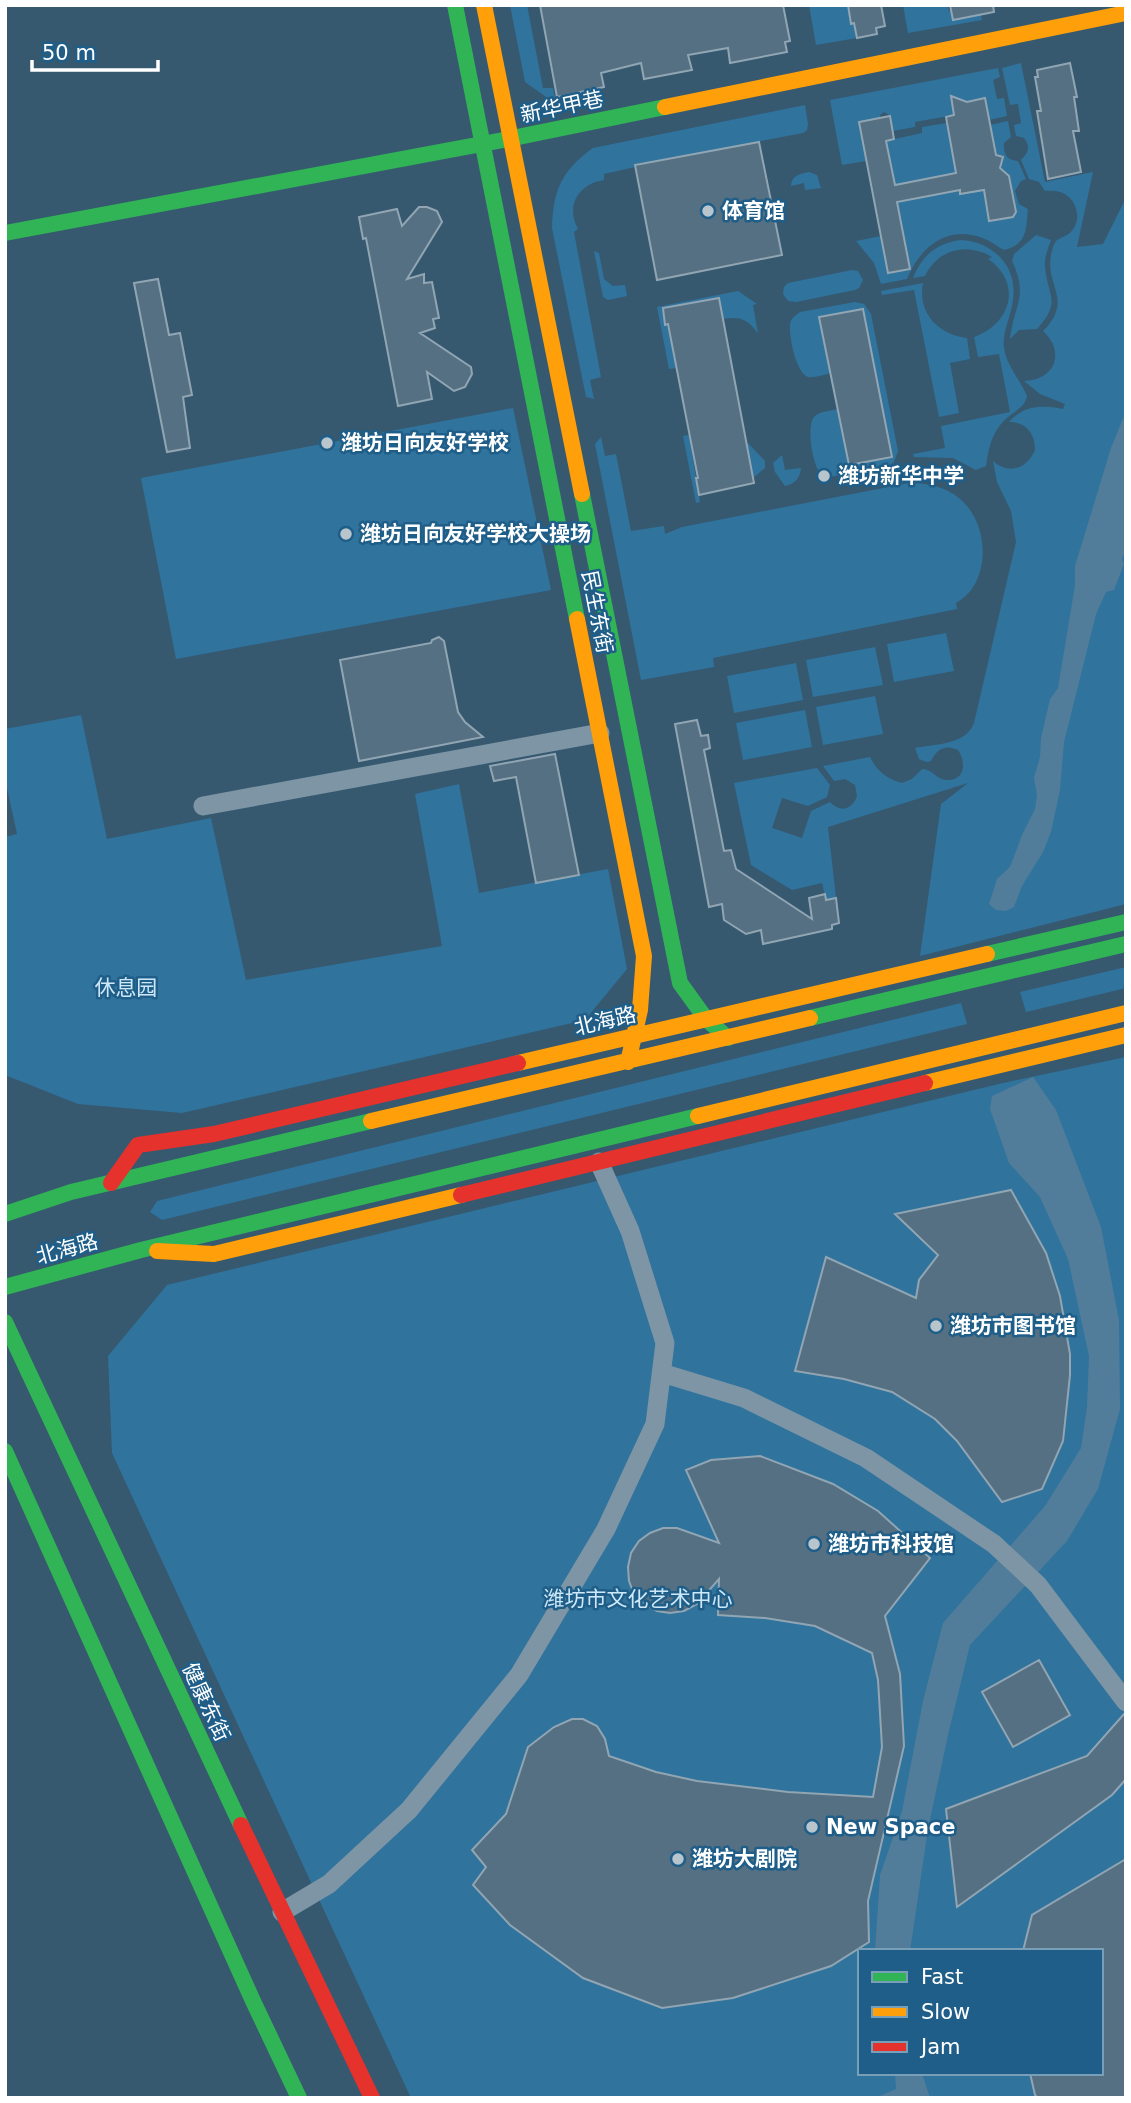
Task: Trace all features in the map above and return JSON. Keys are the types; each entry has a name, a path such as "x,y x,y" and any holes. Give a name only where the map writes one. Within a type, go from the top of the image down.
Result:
{"main road":[{"name":"民生东街","path":"455,5 644,956 645,985 637,1034 628,1062"},
{"name":"民生东街","path":"484,5 680,984 706,1018 728,1038"},
{"name":"新华甲巷","path":"5,233 511,139 1118,11"},
{"name":"北海路","path":"111,1183 138,1145 214,1134 1126,922"},
{"path":"1089,930 1093,952"},
{"path":"5,1214 71,1192 1126,944"},
{"name":"北海路","path":"5,1287 141,1250 1126,1013"},
{"name":"北海路","path":"141,1250 214,1254 1126,1035"},
{"path":"214,1134 219,1158"},
{"path":"510,1161 515,1182"},
{"path":"253,1223 258,1244"},
{"name":"健康东街","path":"5,1322 372,2098"},
{"path":"5,1451 299,2098"}],"street":[{"path":"202,806 600,733"},
{"path":"282,1912 330,1884 410,1810 519,1675 606,1529 655,1424 666,1343 630,1231 599,1162"},
{"path":"662,1373 744,1398 866,1458 994,1544 1038,1586 1126,1702"}],"green space":[{"path":"510,5 527,5 543,88 553,88 556,101 525,82"},
{"path":"809,5 848,5 857,38 816,45"},
{"path":"903,5 947,5 949,11 981,14 982,20 908,33"},
{"path":"1021,63 1045,182 1093,172 1077,247 1103,244 1126,198 1126,904 920,956 941,804 968,783 828,827 836,898 826,900 822,883 792,890 751,865 734,783 817,768 830,785 827,797 808,806 782,798 772,828 802,838 811,811 830,802 838,808 849,807 857,796 855,785 845,779 834,781 823,766 870,757 883,774 902,783 912,779 922,769 947,780 958,777 963,769 958,750 942,749 927,762 919,759 915,748 957,740 970,730 974,723 1016,542 1011,511 997,482 993,461 1005,468 1022,466 1035,450 1033,438 1025,426 1009,422 1027,409 1063,409 1065,404 1040,394 1024,381 1043,376 1054,363 1054,348 1043,331 1052,320 1058,302 1050,266 1051,255 1057,240 1071,232 1077,218 1076,207 1070,198 1058,191 1045,191 1039,182 1029,179 1021,160 1028,147 1024,138 1016,136 1014,125 1021,123 1018,104 1010,105 1002,68"},
{"path":"998,68 1000,77 993,80 997,99 1004,98 1007,116 989,120 984,99 967,104 952,101 954,115 915,122 915,127 893,131 889,115 884,112 880,119 859,123 866,161 842,165 830,100"},
{"path":"805,105 808,124 803,133 635,165 604,174 604,180 581,191 574,204 574,220 578,229 574,232 601,377 590,380 594,399 586,397 552,228 557,192 567,173 593,148"},
{"path":"1008,121 1011,137 1004,143 1005,154 1011,160 1018,161 1026,179 1021,181 1015,191 1019,204 1028,209 1022,239 1018,244 1004,250 972,235 947,236 919,257 907,279 881,284 874,263 856,241 881,236 888,272 910,269 897,202 960,190 961,194 984,190 989,221 1013,217 1016,211 1009,176 1000,172 999,165 1002,160 1000,156 996,156 990,125"},
{"path":"947,123 956,173 895,185 886,141 922,133 922,127"},
{"path":"809,172 817,175 821,188 805,190 804,183 791,186 795,177"},
{"path":"1036,235 1051,240 1045,264 1051,305 1045,320 1037,329 1019,330 1010,339 1020,292 1012,261 1014,254"},
{"path":"961,240 983,245 1001,258 1007,267 1014,288 1004,348 1027,396 1023,404 1004,420 995,434 990,444 986,466 976,470 953,458 914,457 913,454 945,448 941,426 1010,412 999,354 978,357 974,337 997,323 1008,302 1006,279 988,259 992,257 973,250 954,251 937,260 925,276 913,278 931,252 945,244"},
{"path":"594,251 599,253 604,279 613,286 625,285 627,296 608,300 603,297"},
{"path":"858,271 863,280 855,290 796,302 788,301 783,294 788,283"},
{"path":"923,283 923,304 927,313 932,321 947,332 967,338 970,359 950,363 959,413 939,417 914,290 882,295 881,291"},
{"path":"738,291 757,304 753,305 758,334 751,325 739,318 723,319 663,308 677,368 669,369 657,307"},
{"path":"855,302 864,304 871,314 898,451 894,462 889,466 829,477 821,473 816,466 811,443 812,420 820,413 837,409 849,465 892,456 863,309 819,317 830,373 816,377 808,377 800,369 792,346 790,323 800,312"},
{"name":"潍坊日向友好学校大操场","path":"513,408 551,590 176,659 141,478"},
{"path":"689,435 700,502 696,503 683,436"},
{"path":"601,437 605,456 616,454 631,531 664,526 665,534 682,527 909,483 929,485 942,488 960,499 977,523 983,553 976,582 968,594 956,603 957,609 713,658 714,667 641,680 595,444"},
{"path":"746,441 765,461 765,468 753,478"},
{"path":"782,455 785,470 801,468 796,480 785,486 775,472 773,463"},
{"path":"946,633 954,671 894,682 887,644"},
{"path":"875,647 883,685 813,697 806,660"},
{"path":"796,663 803,700 734,713 727,676"},
{"path":"875,696 883,734 823,745 816,707"},
{"path":"805,710 812,747 743,760 736,723"},
{"name":"休息园","path":"81,715 107,839 211,818 246,980 442,946 415,794 459,784 479,893 608,869 627,969 585,1020 182,1113 78,1104 5,1075 5,837 17,834 5,779 5,729"},
{"path":"1126,967 1126,988 1026,1012 1020,992"},
{"path":"961,1003 967,1024 162,1220 150,1212 157,1201"},
{"name":"潍坊市文化艺术中心","path":"1126,1057 1126,2098 411,2098 112,1453 108,1356 167,1285 1003,1083"}],"shaded area":[{"path":"1126,411 1124,564 1114,590 1106,592 1096,614 1064,742 1060,790 1051,832 1043,852 1022,886 1014,907 1006,911 996,910 989,904 997,879 1010,867 1035,809 1037,795 1034,778 1050,699 1058,688 1075,585 1075,566 1111,448"},
{"path":"1033,1077 1056,1110 1101,1227 1119,1320 1120,1409 1098,1489 1067,1541 970,1645 928,1829 910,1949 875,1949 880,1875 902,1811 923,1701 943,1623 1045,1506 1081,1448 1087,1407 1089,1356 1068,1259 1040,1197 1009,1163 990,1109 992,1096"},
{"path":"895,2075 923,2075 930,2098 875,2098 896,2089"}],"building":[{"path":"540,5 783,5 790,41 785,42 787,52 730,63 728,48 688,55 692,70 644,79 641,63 601,73 604,87 557,97"},
{"path":"848,5 881,5 885,26 876,28 877,34 857,38 854,23 851,24"},
{"path":"950,5 993,5 994,12 953,20"},
{"path":"1070,63 1077,97 1074,97 1079,131 1073,131 1081,172 1048,179 1037,111 1041,111 1035,77 1038,77 1037,70"},
{"path":"951,96 967,102 985,98 996,155 1003,157 1000,168 1009,176 1016,212 1013,217 989,221 984,190 960,194 960,190 897,202 910,269 888,273 859,122 890,116 894,139 886,141 895,185 956,173 946,117 954,115"},
{"name":"体育馆","path":"759,142 782,255 657,280 635,165"},
{"path":"419,207 437,211 442,222 407,279 424,274 424,283 432,282 439,318 433,319 435,328 420,333 471,367 472,374 465,387 454,391 427,372 432,399 398,406 366,238 363,239 359,217 397,209 402,226"},
{"path":"158,279 169,335 180,333 192,395 183,397 190,448 167,452 134,283"},
{"path":"719,298 754,483 699,495 698,478 663,308"},
{"path":"863,309 892,457 849,465 819,317"},
{"path":"439,637 444,641 458,712 465,722 483,737 359,761 340,660 431,643"},
{"path":"697,720 701,736 708,735 710,748 704,750 724,851 731,850 736,869 812,919 809,898 825,894 826,900 836,898 839,923 832,925 832,929 763,944 761,930 746,934 724,920 722,904 709,907 675,724"},
{"path":"555,754 579,875 536,883 516,777 494,781 490,766"},
{"name":"潍坊市图书馆","path":"1011,1190 1046,1253 1060,1296 1070,1354 1070,1375 1063,1441 1042,1489 1002,1502 957,1441 935,1419 892,1392 844,1379 795,1371 826,1257 916,1298 919,1280 938,1255 895,1214"},
{"name":"潍坊大剧院","path":"760,1456 833,1484 878,1511 930,1558 885,1616 900,1674 904,1746 868,1901 869,1942 831,1966 733,1998 662,2008 583,1978 510,1925 473,1885 486,1867 472,1850 506,1814 528,1747 554,1727 572,1719 583,1719 597,1726 605,1739 609,1756 656,1772 697,1781 788,1792 873,1797 882,1747 878,1680 872,1653 815,1626 765,1618 718,1615 719,1579 697,1604 684,1611 670,1613 657,1611 644,1604 634,1594 629,1581 631,1553 639,1541 650,1533 663,1528 677,1528 719,1543 686,1470 711,1460"},
{"path":"1039,1660 1070,1715 1013,1747 982,1692"},
{"path":"1124,1714 1126,1779 1112,1795 957,1907 946,1809 1087,1756"},
{"path":"1126,1859 1126,2098 1038,2098 1035,2095 1030,2075 1103,2075 1103,1949 1024,1949 1032,1915"}],"traffic: fast":[{"path":"455,5 577,619"},
{"path":"5,233 665,107"},
{"path":"582,494 680,983 706,1019 728,1038"},
{"path":"987,954 1126,922"},
{"path":"810,1018 1126,944"},
{"path":"5,1287 141,1250 698,1116"},
{"path":"5,1214 71,1192 371,1121"},
{"path":"5,1322 241,1825"},
{"path":"5,1451 299,2098"}],"traffic: slow":[{"path":"484,5 582,494"},
{"path":"665,107 1126,13"},
{"path":"577,619 644,956 640,1010 628,1062"},
{"path":"518,1063 987,954"},
{"path":"698,1116 1126,1013"},
{"path":"371,1121 810,1018"},
{"path":"925,1083 1126,1035"},
{"path":"157,1251 214,1254 461,1195"}],"traffic: jam":[{"path":"111,1183 138,1145 214,1134 518,1063"},
{"path":"461,1195 925,1083"},
{"path":"241,1825 372,2098"}],"place":[{"name":"体育馆","path":"708,211"},
{"name":"潍坊日向友好学校","path":"327,443"},
{"name":"潍坊新华中学","path":"824,476"},
{"name":"潍坊日向友好学校大操场","path":"346,534"},
{"name":"潍坊市图书馆","path":"936,1326"},
{"name":"潍坊市科技馆","path":"814,1544"},
{"name":"New Space","path":"812,1827"},
{"name":"潍坊大剧院","path":"678,1859"}]}
